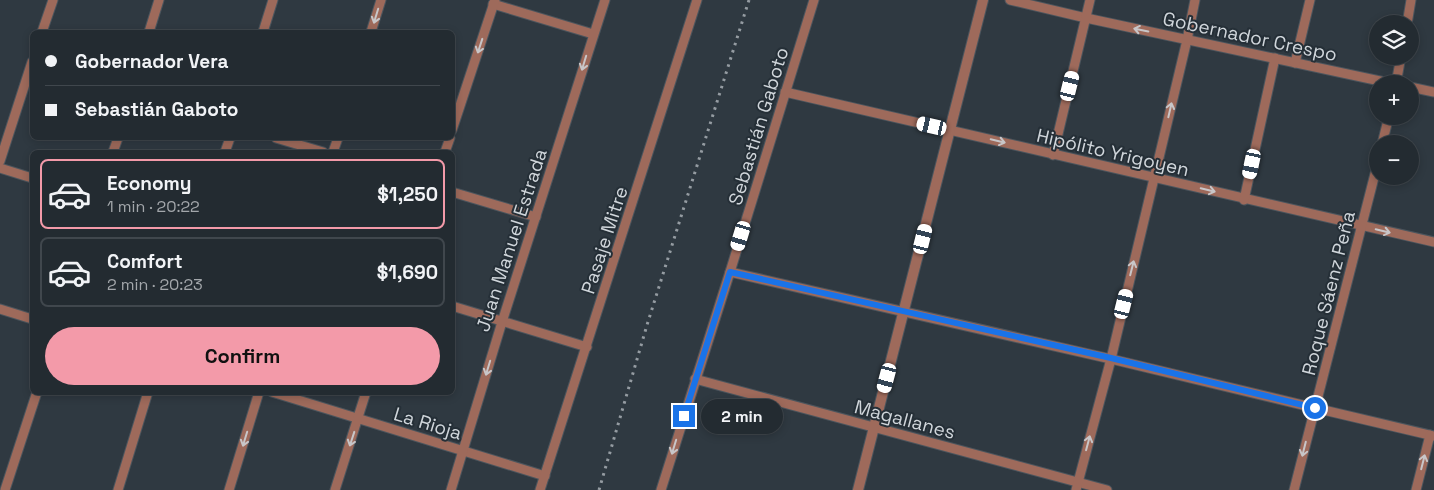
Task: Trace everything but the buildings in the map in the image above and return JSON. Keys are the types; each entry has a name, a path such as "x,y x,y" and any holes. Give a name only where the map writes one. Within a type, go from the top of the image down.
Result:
{"street":[{"path":"43,30 53,0"},
{"path":"150,30 159,0"},
{"path":"264,30 273,0"},
{"path":"372,30 381,0"},
{"name":"Juan Manuel Estrada","path":"451,490 502,322 605,0"},
{"name":"Pasaje Mitre","path":"540,490 697,0"},
{"name":"Sebastián Gaboto","path":"661,490 814,0"},
{"path":"858,490 984,0"},
{"name":"Gobernador Crespo","path":"1010,0 1369,78"},
{"path":"1054,155 1090,0"},
{"path":"1077,486 1111,358 1195,0"},
{"path":"1296,62 1310,0"},
{"path":"1408,15 1411,0"},
{"path":"455,121 494,2 593,34"},
{"path":"1244,200 1275,58"},
{"path":"0,161 30,68"},
{"path":"1419,89 1434,92"},
{"name":"Hipólito Yrigoyen","path":"784,92 1154,177 1244,200 1434,242"},
{"path":"283,140 316,150"},
{"path":"0,168 30,177"},
{"name":"Roque Sáenz Peña","path":"1294,490 1372,185"},
{"path":"455,193 536,217"},
{"path":"730,272 1111,358 1432,435 1416,490"},
{"path":"455,307 586,347"},
{"path":"0,309 30,318"},
{"name":"Magallanes","path":"696,379 1077,486 1107,490"},
{"path":"6,490 36,395"},
{"path":"118,490 147,395"},
{"path":"229,490 258,395"},
{"name":"La Rioja","path":"282,395 545,476"},
{"path":"335,490 365,395"}],"railway":[{"path":"599,490 647,325 749,0"}],"route":[{"path":"684,416 730,272 1111,358 1315,408"}]}
